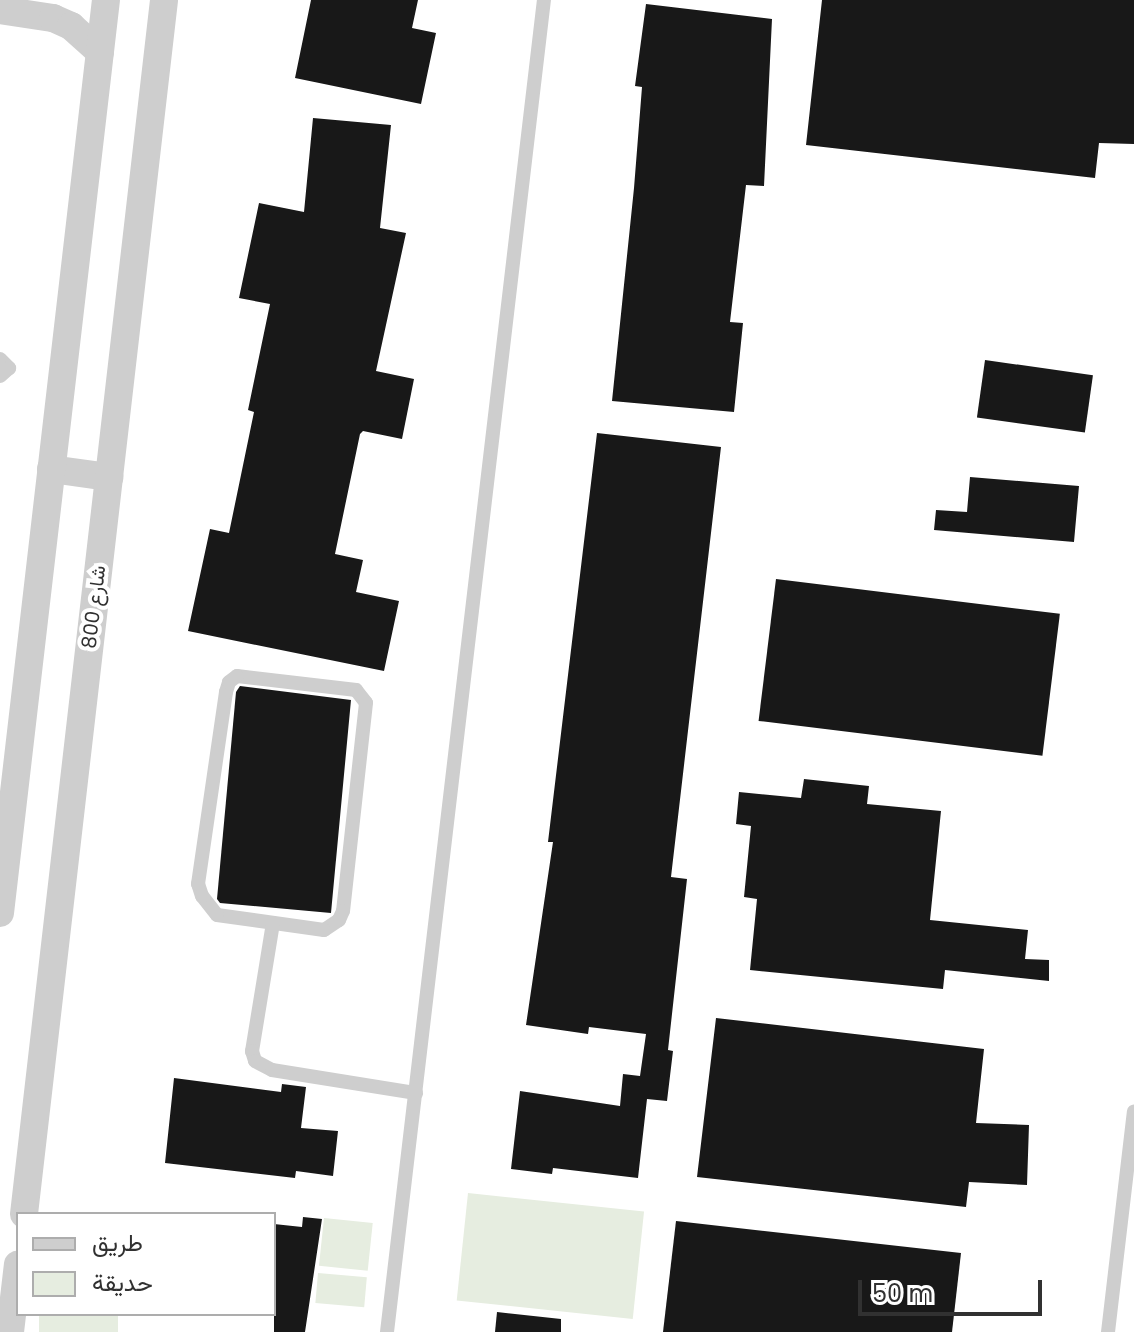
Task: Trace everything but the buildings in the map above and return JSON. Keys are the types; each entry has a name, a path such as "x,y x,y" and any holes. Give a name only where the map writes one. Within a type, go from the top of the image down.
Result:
{"street":[{"path":"0,913 106,0"},
{"name":"شارع 800","path":"24,1212 164,0"},
{"path":"0,10 53,18 79,32 100,52"},
{"path":"51,469 109,477"},
{"path":"10,1332 16,1281"}],"lane":[{"path":"387,1332 544,0"},
{"path":"0,359 9,368 0,376"},
{"path":"237,676 356,690 366,703 339,920 324,930 273,923 217,915 208,907 198,884 226,692 229,682 237,676"},
{"path":"273,923 252,1051 255,1061 272,1070 416,1093"},
{"path":"1108,1332 1134,1112"}],"green space":[{"path":"468,1193 644,1212 633,1319 457,1300"},
{"path":"324,1218 373,1223 368,1271 319,1266"},
{"path":"318,1273 367,1277 364,1307 315,1303"},
{"path":"39,1316 118,1316 118,1332 39,1332"}]}
